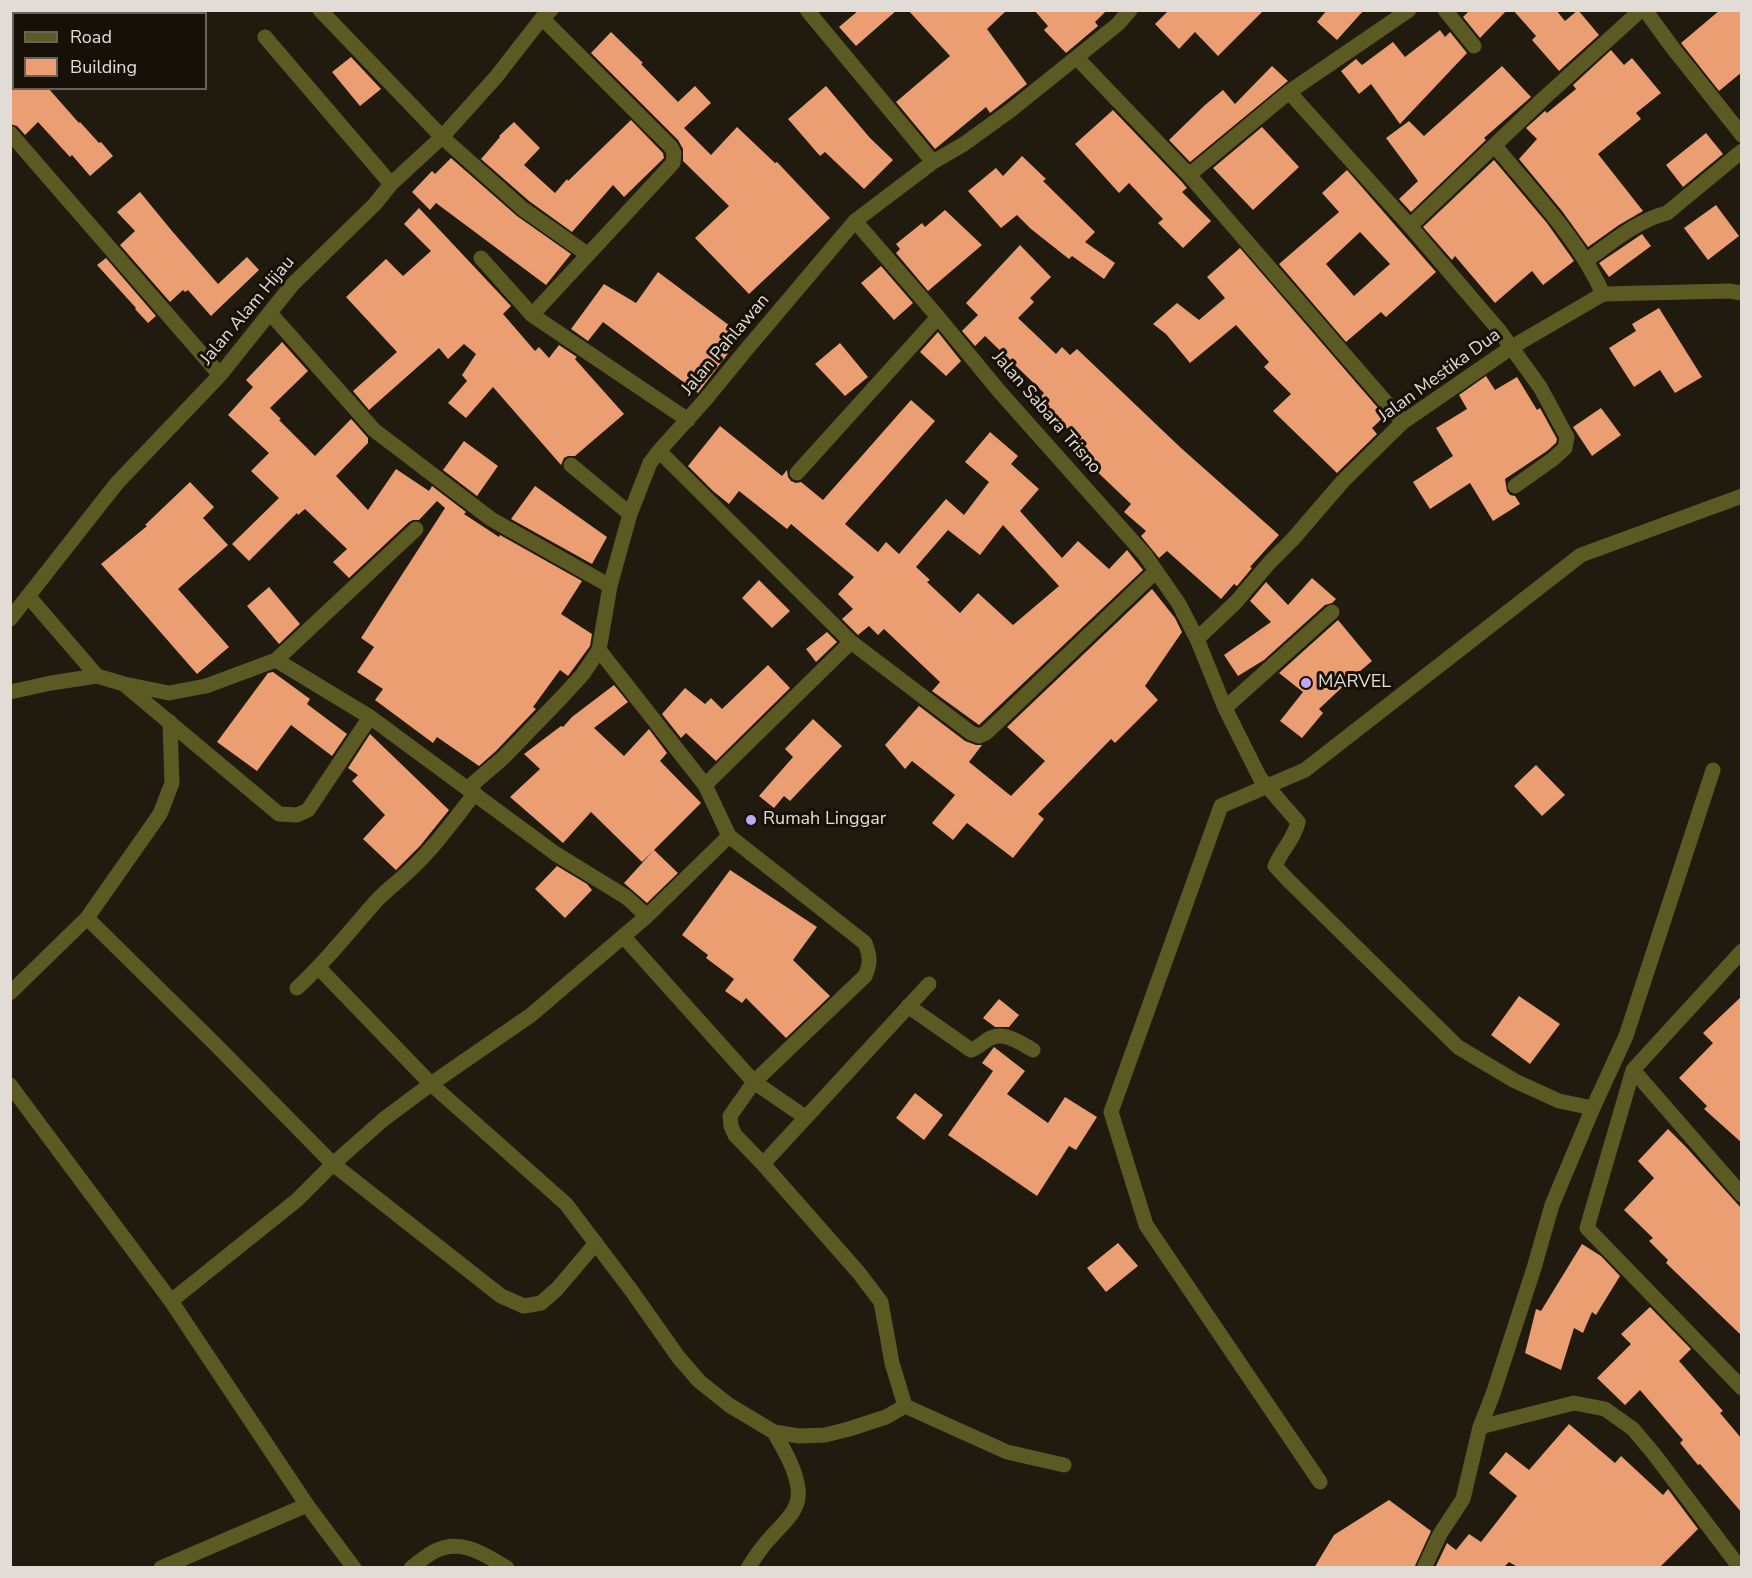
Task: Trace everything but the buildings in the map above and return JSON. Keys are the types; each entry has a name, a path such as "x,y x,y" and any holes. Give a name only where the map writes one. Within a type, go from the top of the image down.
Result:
{"street":[{"path":"320,10 442,137 523,209 587,254"},
{"path":"807,10 933,162"},
{"name":"Jalan Pahlawan","path":"297,988 319,968 396,881 409,872 439,840 471,790 583,674 599,650 610,586 630,514 650,463 658,451 688,420 855,221 933,162 964,144 1011,111 1118,24 1130,10"},
{"path":"1189,175 1289,92 1409,10"},
{"path":"1445,10 1474,46"},
{"path":"1410,226 1543,99 1643,10 1742,135"},
{"path":"532,315 673,163 674,153 671,147 546,14"},
{"name":"Jalan Alam Hijau","path":"10,619 117,483 220,375 292,285 375,204 391,184 442,137 496,77 546,14"},
{"path":"265,37 391,184"},
{"path":"1077,58 1189,175 1403,422"},
{"path":"1289,92 1498,328 1540,387 1567,437 1565,448 1515,486"},
{"path":"10,133 220,375"},
{"path":"1495,146 1556,221 1586,261 1600,286"},
{"path":"1586,261 1636,225 1666,213 1742,151"},
{"name":"Jalan Sabara Trisno","path":"855,221 969,356 1145,555 1179,604 1197,639 1225,708 1260,778 1298,822 1296,833 1275,866 1458,1047 1515,1081 1559,1101 1588,1107 1592,1110"},
{"path":"481,258 532,315 688,420"},
{"name":"Jalan Mestika Dua","path":"1197,639 1236,602 1343,481 1403,422 1600,286 1742,293"},
{"path":"270,313 374,430 491,519 610,586"},
{"path":"797,473 938,317"},
{"path":"658,451 851,642 978,736 986,733 1156,571"},
{"path":"571,465 630,514"},
{"path":"1320,1482 1146,1225 1111,1112 1221,806 1305,770 1581,555 1742,496"},
{"path":"10,692 51,682 97,676 169,693 206,686 276,660 416,530"},
{"path":"29,597 97,676"},
{"path":"1225,708 1332,612"},
{"path":"705,786 851,642"},
{"path":"599,650 705,786 729,836 865,943 870,954 865,976 754,1082 735,1107 730,1116 735,1136 763,1164 860,1273 881,1302 892,1364 905,1406 1007,1452 1064,1465"},
{"path":"276,660 370,717 556,854 626,897 647,916"},
{"path":"124,684 279,814 297,815 308,810 370,717"},
{"path":"10,993 87,918 160,814 172,783 170,722"},
{"path":"1424,1568 1440,1534 1463,1499 1480,1427 1493,1394 1552,1205 1626,1036 1713,770"},
{"path":"171,1301 297,1200 333,1164 384,1119 430,1084 531,1015 647,916 729,836"},
{"path":"87,918 333,1164 501,1296 524,1306 541,1303 557,1289 596,1244"},
{"path":"623,936 754,1082 806,1117"},
{"path":"1741,953 1633,1070 1587,1228 1742,1388"},
{"path":"319,968 430,1084 566,1204 679,1358 699,1381 729,1405 774,1432 799,1436 825,1435 849,1430 886,1417 905,1406"},
{"path":"763,1164 929,984"},
{"path":"908,1006 970,1050 977,1049 989,1038 1000,1035 1034,1050"},
{"path":"1633,1070 1742,1195"},
{"path":"10,1085 171,1301 307,1505 354,1568"},
{"path":"1480,1427 1574,1402 1605,1409 1633,1429 1640,1437 1740,1568"},
{"path":"748,1568 770,1538 789,1519 797,1501 798,1490 791,1463 774,1432"},
{"path":"160,1568 307,1505"},
{"path":"411,1568 434,1551 449,1546 461,1546 478,1551 507,1568"}],"place":[{"name":"MARVEL","path":"1306,683"},
{"name":"Rumah Linggar","path":"751,820"}]}
